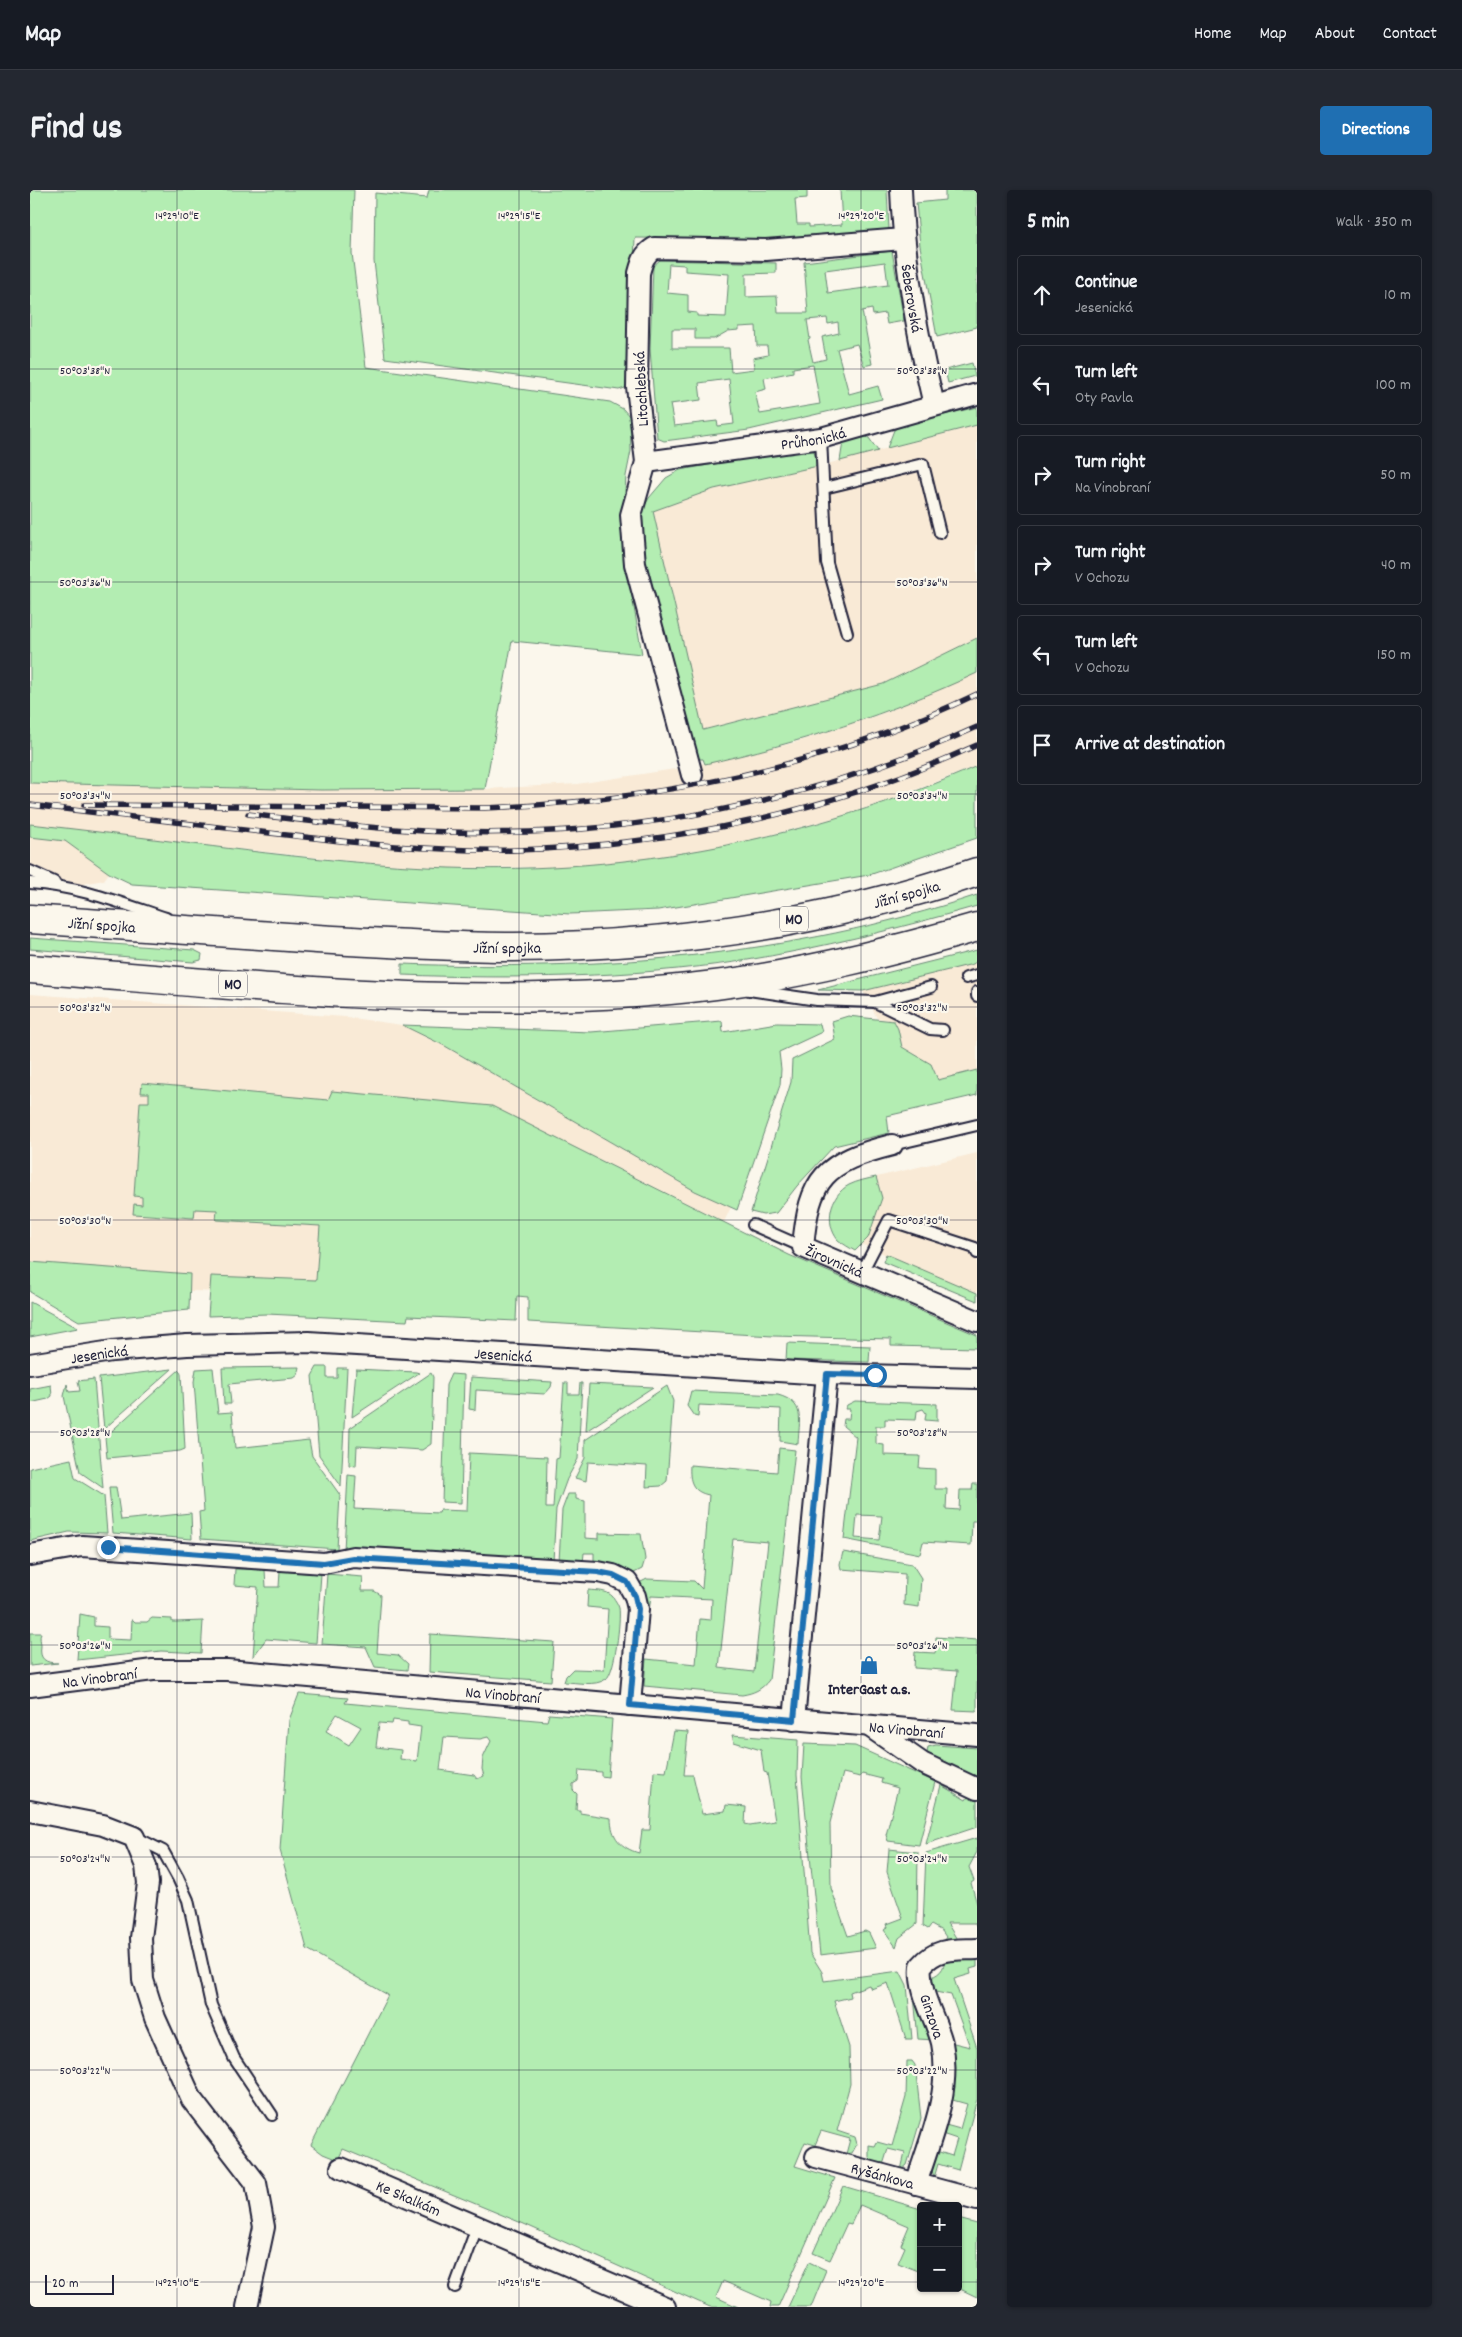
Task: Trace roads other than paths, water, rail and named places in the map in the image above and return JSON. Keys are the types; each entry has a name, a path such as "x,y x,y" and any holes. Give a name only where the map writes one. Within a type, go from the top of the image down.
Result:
{"highway":[{"name":"Jižní spojka","path":"30,919 207,932 464,946 514,947 607,943 752,927 823,914 894,897 977,872"},
{"name":"MO","path":"30,969 437,997 576,996 716,985 853,960 977,926"}],"street":[{"name":"Šeberovská","path":"901,190 903,239 923,357 934,405"},
{"name":"Litochlebská","path":"692,775 634,556 631,515 646,462 637,387 639,273 647,252 654,248 766,250 903,239"},
{"name":"Průhonická","path":"646,462 821,438 977,394"},
{"name":"Žirovnická","path":"892,1145 857,1154 827,1173 812,1193 806,1217 803,1247 977,1321"},
{"name":"Jesenická","path":"30,1364 112,1351 230,1342 308,1342 827,1374 977,1378"},
{"path":"794,1720 827,1374"},
{"path":"30,1555 57,1548 82,1546 324,1563 353,1558 572,1570 613,1575 627,1582 635,1596 638,1609 630,1705"},
{"name":"Na Vinobraní","path":"30,1686 153,1670 227,1670 294,1674 977,1735"},
{"path":"868,1725 922,1762 977,1790"},
{"path":"30,1811 103,1825 134,1837 146,1866 148,1883 141,1938 143,1980 155,2018 192,2100 256,2183 264,2227 247,2307"},
{"name":"Ginzova","path":"916,2184 944,2091 946,2067 942,2042 922,1986 920,1977 921,1966 929,1956 939,1952 977,1949"},
{"name":"Ryšánkova","path":"816,2157 977,2200"},
{"name":"Ke Skalkám","path":"341,2168 665,2307"}],"lane":[{"path":"821,438 827,563 847,633"},
{"path":"824,488 923,464 940,533"},
{"path":"30,871 60,885"},
{"path":"30,883 60,885 85,891 207,932"},
{"path":"966,978 977,975"},
{"path":"716,985 818,1000 875,1002 932,987"},
{"path":"875,1002 930,1030 943,1030"},
{"name":"Žirovnická","path":"892,1145 977,1125"},
{"path":"862,1272 889,1220 975,1248 977,1253"},
{"path":"753,1225 803,1247"},
{"path":"134,1837 164,1851 178,1878 188,1900 211,2006 234,2058 272,2114"},
{"path":"455,2288 477,2227"}],"railway":[{"path":"84,805 485,808 612,798 737,776 798,761 859,742 919,720 977,694"},
{"path":"248,814 375,828 426,831 519,832 586,829 720,810 786,795 851,776 977,727"},
{"path":"30,805 389,846 485,850 576,847 694,832 810,806 867,789 977,745"}],"place":[{"name":"InterGast a.s.","path":"869,1665"}]}
